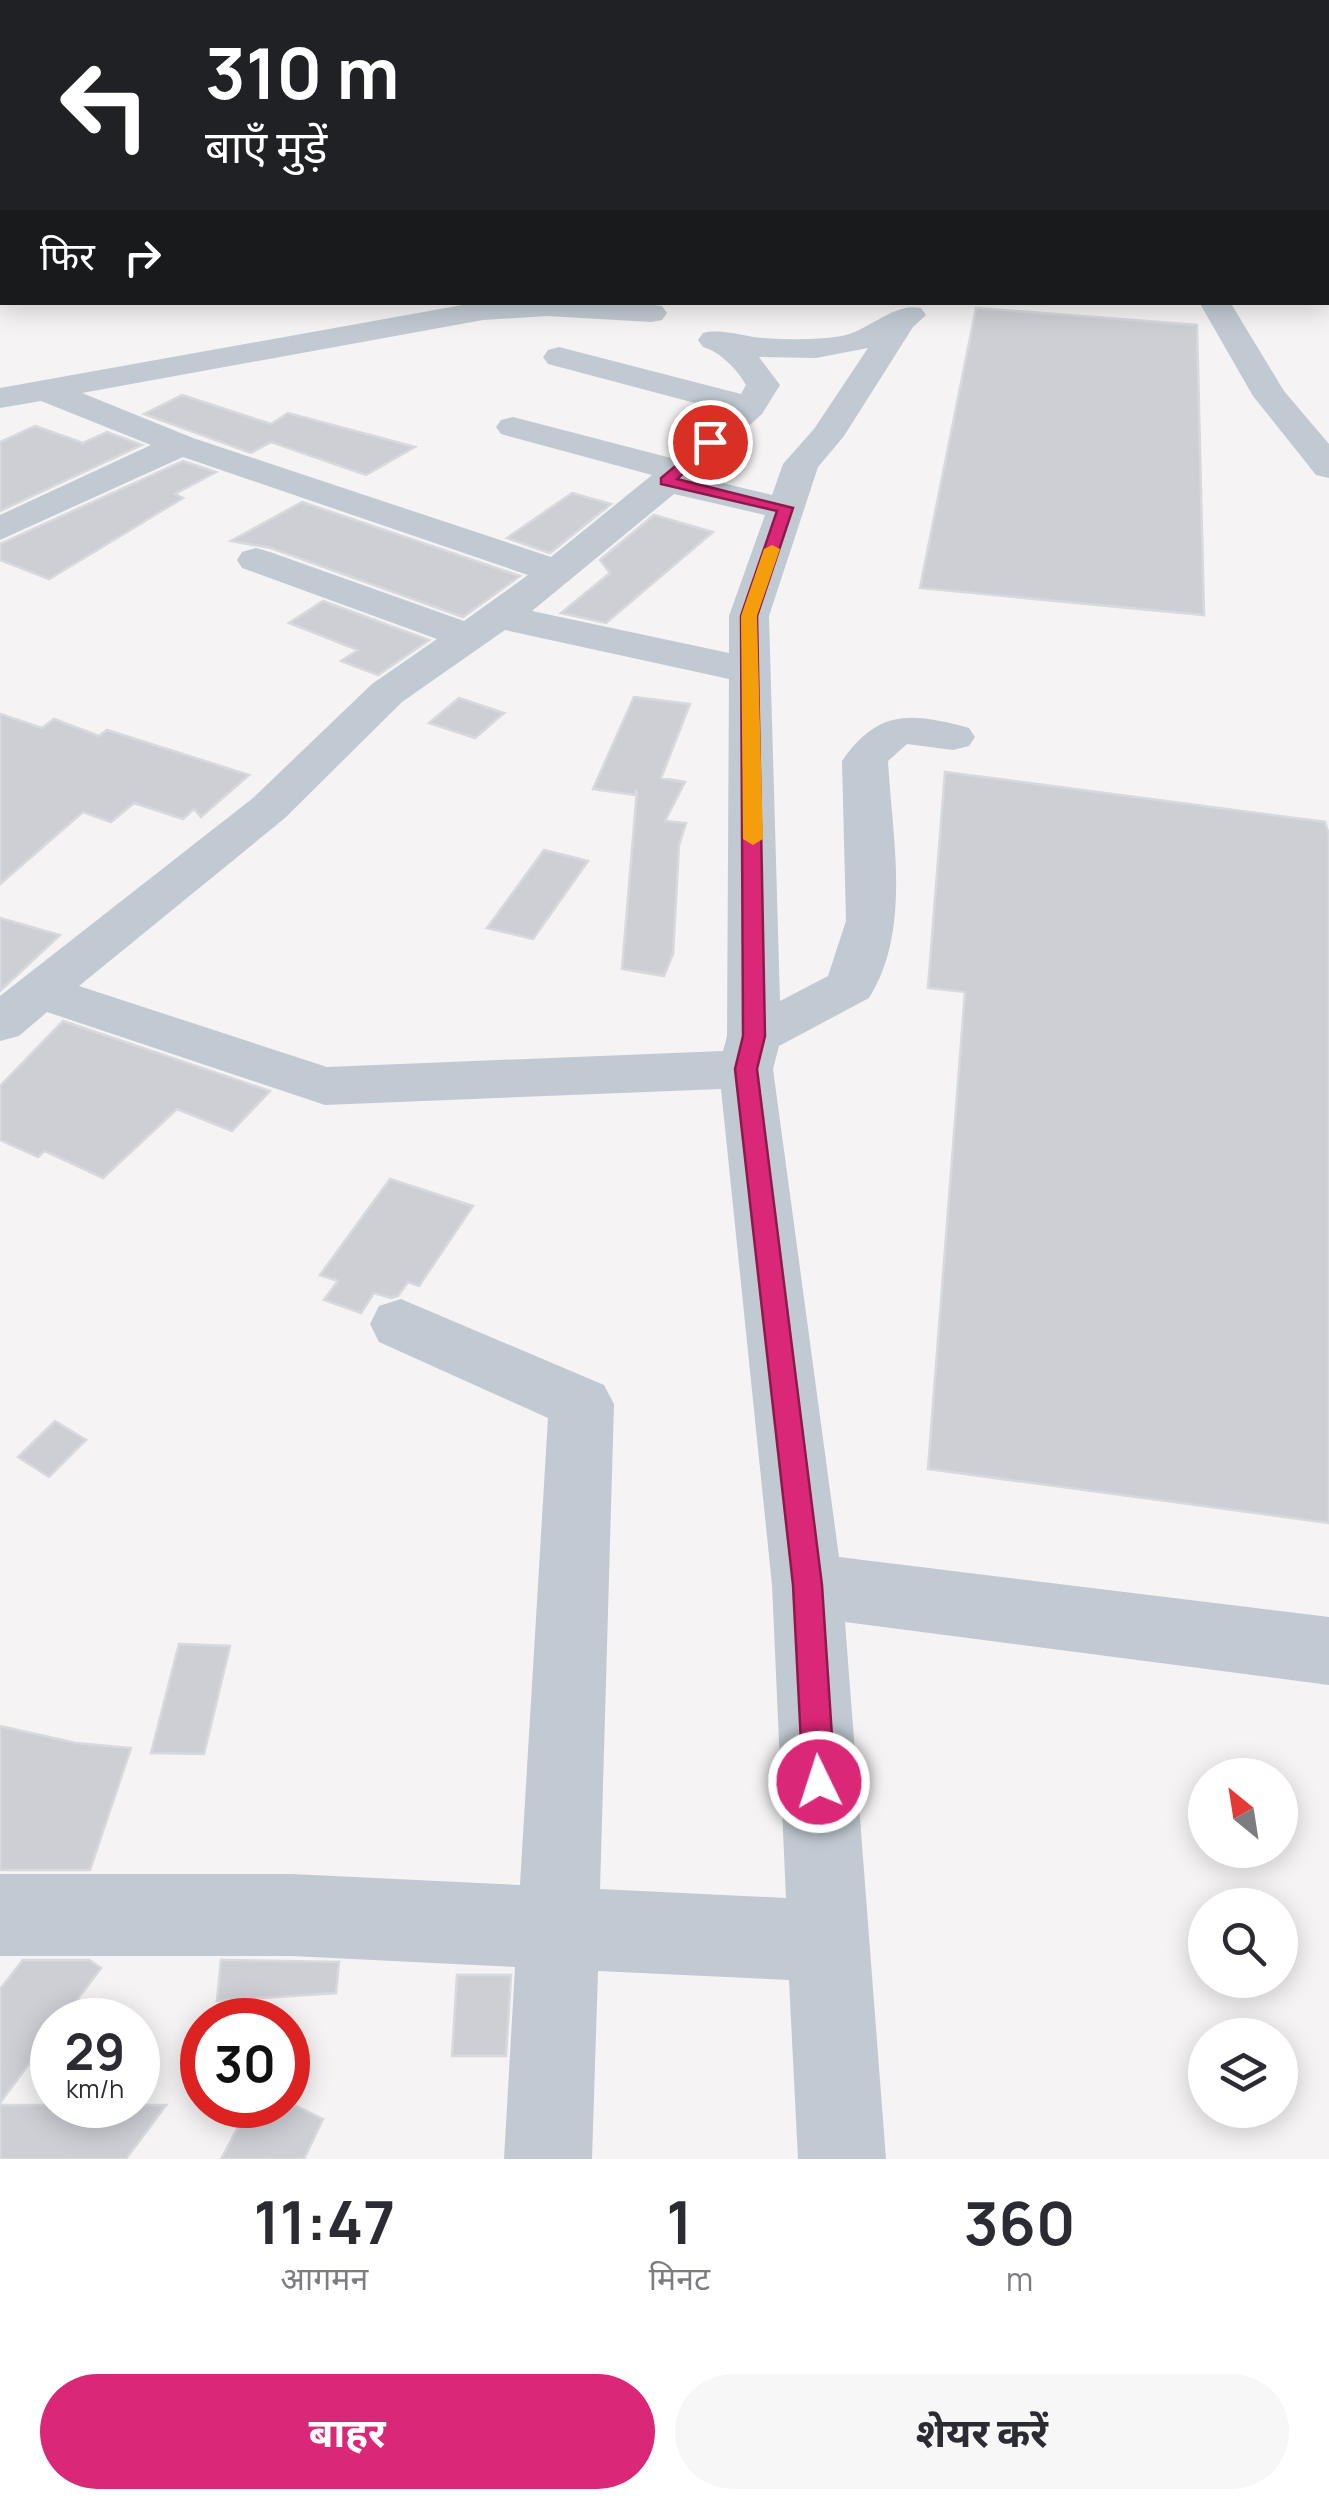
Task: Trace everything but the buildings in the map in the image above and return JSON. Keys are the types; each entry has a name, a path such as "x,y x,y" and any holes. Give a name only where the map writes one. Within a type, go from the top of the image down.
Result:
{"street":[{"path":"0,383 426,305"},
{"path":"0,398 483,311 541,305 647,308 693,335 791,348 852,341 909,314"},
{"path":"1216,305 1270,396 1329,467"},
{"path":"794,486 909,314"},
{"path":"12,1010 269,808 387,693 556,572 750,407 763,385 756,371 723,342"},
{"path":"791,348 822,360 831,368 799,441 794,486 749,616 750,1052 807,1585 842,2159"},
{"path":"559,357 750,407"},
{"path":"46,390 182,445 556,572"},
{"path":"513,427 672,476 794,486"},
{"path":"0,529 182,445"},
{"path":"256,560 482,626 752,671"},
{"path":"12,1010 325,1086 750,1052 851,986 871,921 864,761 877,740 899,730 953,737"},
{"path":"401,1324 581,1404 548,2159"},
{"path":"807,1585 1329,1651"},
{"path":"0,1915 292,1916 829,1941"}],"slow traffic":[{"path":"753,839 749,616 772,549"}],"route":[{"path":"710,442 666,481 786,508 749,616 754,1036 746,1069 807,1585 819,1782"}]}
